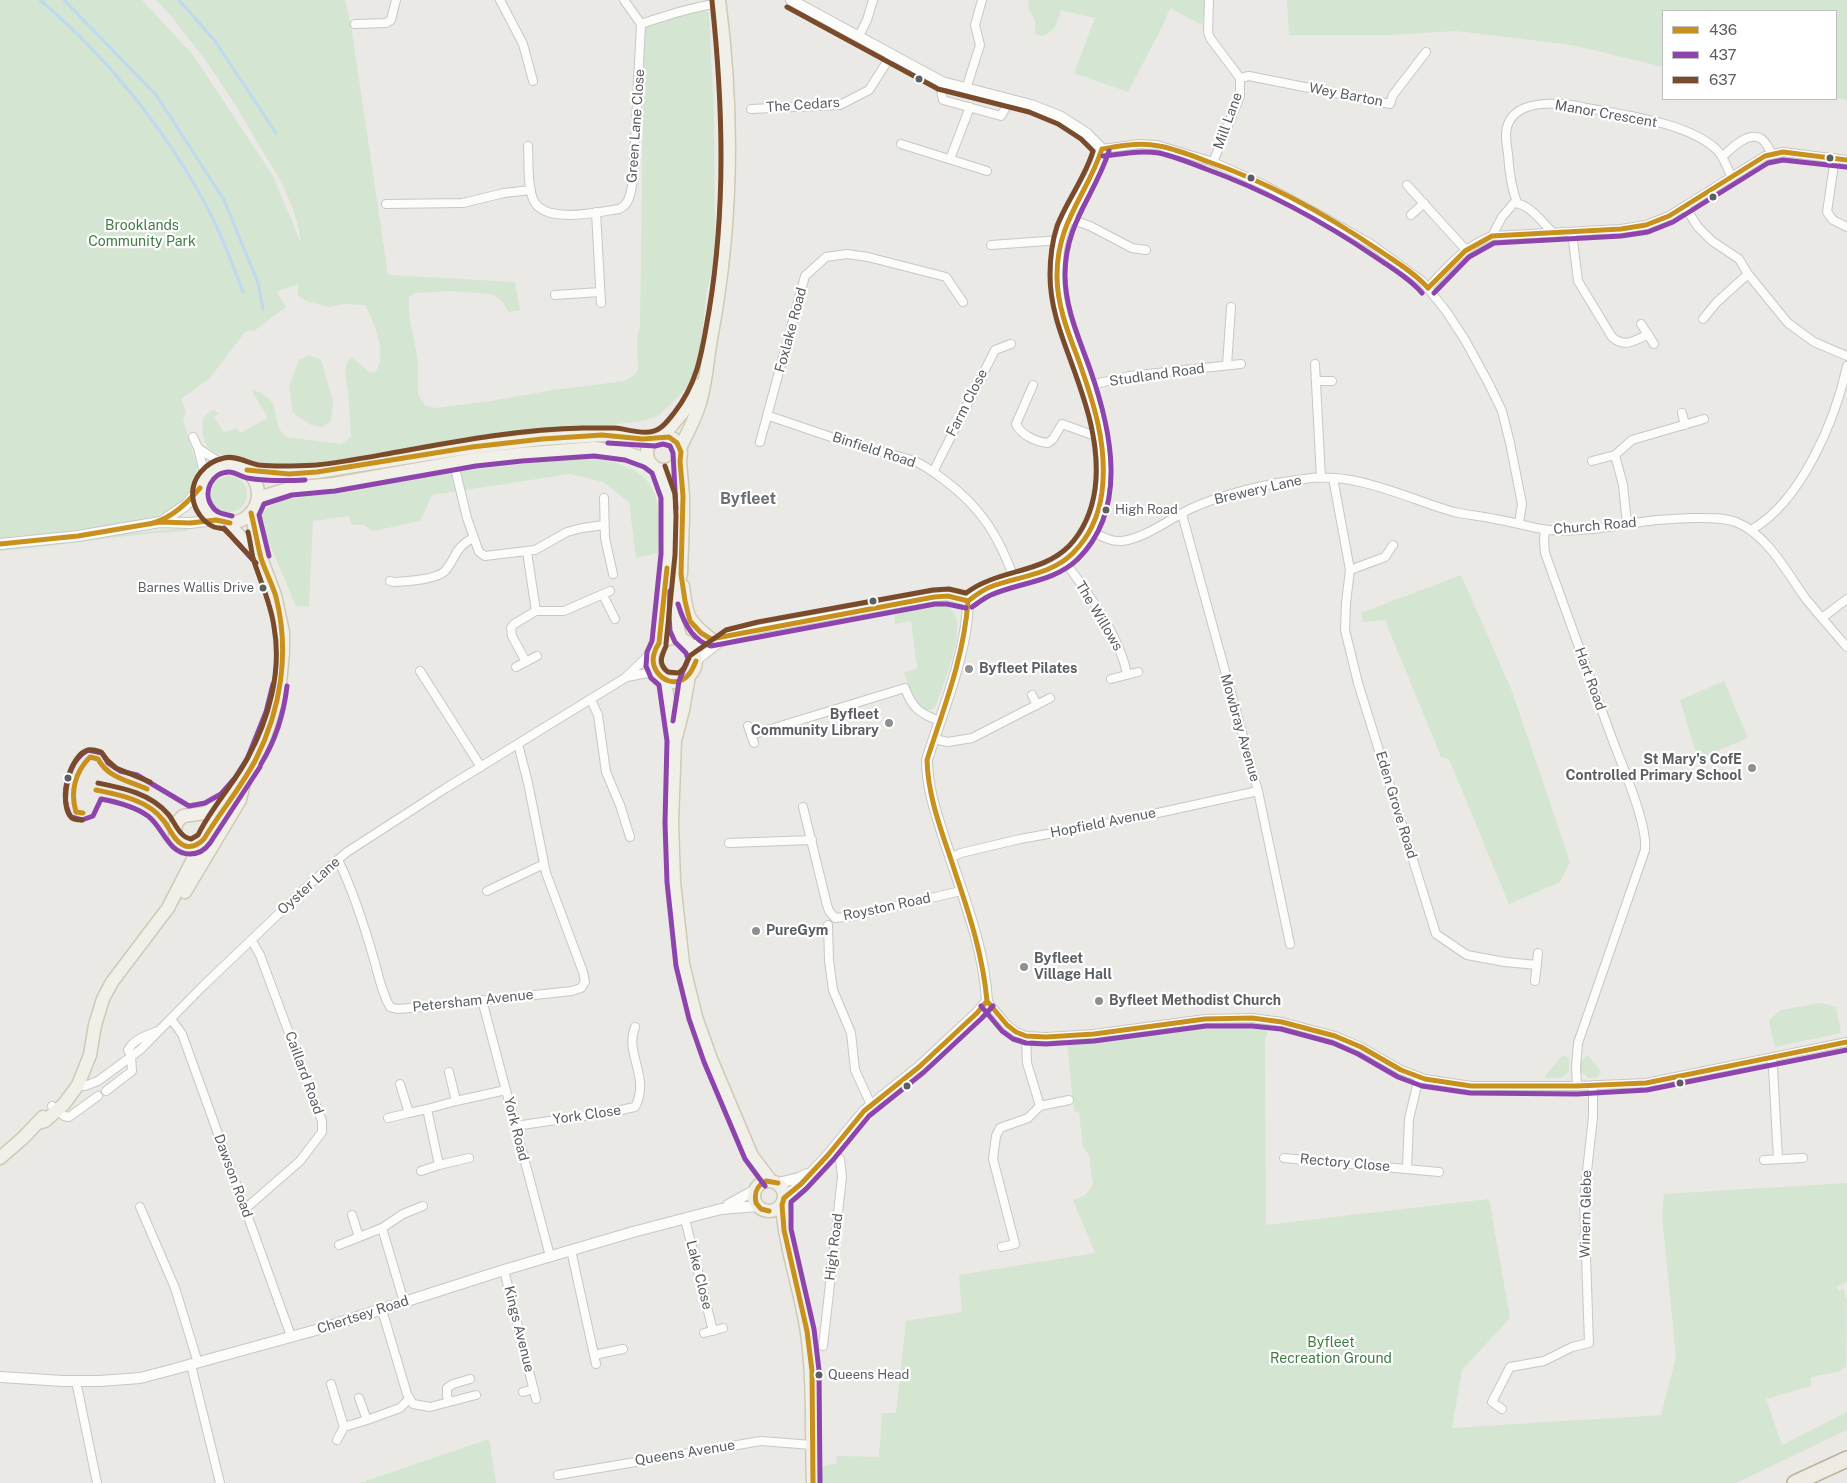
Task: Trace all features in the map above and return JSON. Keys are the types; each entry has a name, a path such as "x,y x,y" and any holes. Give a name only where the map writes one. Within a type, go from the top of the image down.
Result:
{"highway":[{"path":"1794,1483 1847,1459"}],"main road":[{"path":"658,469 668,470 673,468 698,408 720,293 726,219 729,140 728,92 720,2"},
{"path":"648,460 647,451 651,442 659,438 688,406 706,370"},
{"path":"247,470 256,482 258,498 251,514 245,519 230,523 211,517 200,501 203,482 214,469 224,465 232,464 247,470 289,474 317,472 472,447 542,439 602,435 674,439 680,454 683,496 681,574 690,621 711,640"},
{"path":"258,498 291,488 334,484 492,457 594,448 627,453 648,460 658,469 668,496 670,516 668,554 657,647 652,658 656,673 668,681 682,680 689,676 694,669 696,661 695,652 686,642 677,626 677,587 681,574"},
{"path":"0,1158 55,1108 64,1104 78,1085 90,1055 95,1025 103,998 112,982 168,908 204,838 246,776 259,753 279,693 282,672 283,632 270,579 261,558 251,514"},
{"path":"230,523 235,531 261,558"},
{"path":"657,647 666,639 673,638 686,642"},
{"path":"675,740 689,676"},
{"path":"668,681 666,688 675,740 672,823 674,882 683,964 696,1017 711,1059 765,1185"},
{"path":"168,908 182,896 206,859 240,800 246,776"},
{"path":"176,893 182,875 183,854 182,845 175,835 176,823 183,816 204,813 218,805 236,790"},
{"path":"195,815 205,824 204,838"},
{"path":"182,845 190,847 204,838"},
{"path":"55,1108 70,1083 95,1025"},
{"path":"765,1185 783,1189 787,1241 807,1331 813,1398 813,1483"},
{"path":"765,1185 754,1199 764,1209 787,1241"},
{"path":"764,1209 774,1210 783,1201"}],"street":[{"path":"355,24 386,23 391,20 396,0"},
{"path":"500,0 523,44 533,81"},
{"path":"624,0 642,24 693,8 720,2"},
{"path":"859,36 867,20 873,0"},
{"path":"966,89 980,45 975,25 982,0"},
{"name":"Mill Lane","path":"1209,0 1208,32 1214,45 1240,78 1240,96 1213,162"},
{"path":"794,1 942,82 1031,105 1061,117 1086,133 1102,149"},
{"name":"Green Lane Close","path":"528,146 531,190 534,201 540,209 547,213 558,215 619,209 625,206 629,199 633,176 642,24"},
{"name":"Wey Barton","path":"1240,78 1249,76 1390,104 1393,95 1426,52"},
{"name":"The Cedars","path":"752,109 840,106 869,90 892,54"},
{"path":"942,82 943,100 1000,116 1010,100"},
{"name":"Manor Crescent","path":"1517,203 1510,180 1506,133 1516,112 1528,106 1572,105 1668,124 1685,130 1717,149 1732,176"},
{"path":"950,159 970,107"},
{"path":"1722,157 1733,147 1748,138 1758,137 1765,142 1772,154"},
{"path":"901,144 987,171"},
{"path":"1102,149 1139,144 1157,145 1213,162 1280,193 1364,240 1394,260 1428,288 1465,340 1502,411 1522,504 1519,523"},
{"path":"686,642 728,637 768,627 934,597 948,596 968,601 984,590 1046,570 1064,561 1091,531 1098,513 1104,482 1103,448 1095,411 1068,332 1059,299 1058,267 1060,240 1068,218 1099,162 1102,149"},
{"path":"1428,288 1466,250 1477,242 1492,236 1621,229 1646,224 1670,216 1764,156 1772,154 1782,152 1847,160"},
{"path":"1835,158 1827,212 1833,220 1847,226"},
{"path":"1407,185 1466,250"},
{"path":"386,204 463,203 504,193 531,190"},
{"path":"1492,236 1502,216 1514,203 1520,204 1532,211 1553,233"},
{"path":"1411,215 1424,204"},
{"path":"1684,207 1698,227 1712,241 1739,259 1748,274 1788,323 1814,342 1847,356"},
{"path":"596,212 601,303"},
{"path":"1068,218 1090,226 1127,246 1146,250"},
{"path":"1572,232 1578,281 1612,337 1618,343 1625,343 1634,342 1648,334"},
{"path":"991,245 1060,240"},
{"name":"Foxlake Road","path":"760,442 769,416 805,276 826,257 847,254 868,257 946,277 963,302"},
{"path":"1702,319 1717,302 1748,274"},
{"path":"555,295 600,292"},
{"path":"1227,365 1231,307"},
{"path":"1641,324 1654,344"},
{"name":"Farm Close","path":"933,472 995,350 1011,344"},
{"name":"Studland Road","path":"1087,386 1129,376 1241,364"},
{"path":"1315,364 1321,478"},
{"path":"1751,530 1763,524 1788,496 1809,465 1829,426 1847,366"},
{"path":"1316,381 1332,381"},
{"path":"1033,385 1016,424 1021,432 1048,443 1053,439 1062,424 1090,434 1100,433"},
{"path":"1682,413 1685,425"},
{"name":"Binfield Road","path":"769,416 853,444 915,461 933,472 968,500 984,518 995,533 1015,580"},
{"path":"1592,461 1615,455 1632,440 1704,419"},
{"path":"160,522 180,510 203,482 198,448 192,437"},
{"path":"198,448 224,465"},
{"path":"1615,455 1623,485 1627,524"},
{"path":"454,464 467,518 478,552 485,556 535,550 567,532 604,525"},
{"name":"Brewery Lane","path":"1091,531 1108,539 1122,541 1133,538 1212,500 1305,478 1342,478 1366,483 1455,512 1519,523"},
{"name":"Eden Grove Road","path":"1333,478 1350,570 1345,630 1358,683 1436,934 1467,956 1537,966"},
{"path":"604,498 605,538 613,574"},
{"name":"Mowbray Avenue","path":"1182,514 1258,792 1290,944"},
{"name":"Church Road","path":"1519,523 1545,530 1578,530 1670,519 1706,517 1735,522 1751,530 1768,548 1847,647"},
{"path":"0,544 78,536 160,522 190,523 216,520"},
{"name":"Hart Road","path":"1545,530 1545,553 1631,790 1645,831 1646,842 1639,868 1578,1043 1577,1086"},
{"path":"390,581 438,576 445,571 457,550 465,542 474,538"},
{"path":"1350,570 1385,557 1393,545"},
{"path":"527,552 536,612"},
{"name":"The Willows","path":"1064,561 1082,585 1106,625 1124,658 1127,675"},
{"path":"526,662 512,636 511,628 514,624 536,612 564,610 607,593 615,619"},
{"path":"1822,618 1847,599"},
{"path":"968,601 966,631 961,654 927,760 927,772 932,799 962,891 983,965 986,1001 1007,1025 1016,1032 1026,1036 1046,1037 1094,1034 1205,1019 1252,1018 1282,1022 1334,1036 1361,1047 1402,1070 1419,1077 1448,1084 1471,1086 1646,1084 1847,1042"},
{"path":"696,661 728,637"},
{"name":"Oyster Lane","path":"78,1085 85,1086 98,1081 153,1039 158,1031 313,881 338,860 376,833 480,767 625,678 657,647"},
{"path":"516,667 537,656"},
{"path":"420,671 480,767"},
{"path":"1111,679 1138,672"},
{"name":"Oyster Lane","path":"625,678 656,673"},
{"path":"751,735 905,688 916,708 925,716 940,720"},
{"path":"1032,695 1037,705"},
{"path":"934,739 948,742 972,738 1050,698"},
{"path":"591,700 598,715 606,772 620,805 630,837"},
{"path":"748,726 754,743"},
{"name":"Petersham Avenue","path":"338,860 350,888 385,998 390,1007 397,1010 572,991 581,988 585,982 576,951 550,886 518,744"},
{"name":"Hopfield Avenue","path":"950,858 961,853 1020,839 1126,820 1258,792"},
{"name":"Royston Road","path":"803,807 827,905 829,911 836,918 853,916 962,891"},
{"path":"729,843 812,840"},
{"path":"487,891 544,864"},
{"name":"Royston Road","path":"828,925 829,960 833,990 852,1033 855,1070 870,1105"},
{"name":"Caillard Road","path":"245,1209 300,1161 322,1132 322,1121 260,955 252,941"},
{"path":"1535,981 1538,953"},
{"name":"York Road","path":"482,1000 550,1256"},
{"path":"783,1201 832,1150 870,1105 919,1067 977,1014 986,1001"},
{"name":"Dawson Road","path":"171,1019 182,1034 291,1336"},
{"name":"York Close","path":"515,1126 611,1112 635,1106 640,1097 640,1079 632,1046 631,1035 635,1026"},
{"path":"1026,1036 1028,1063 1040,1106"},
{"path":"106,1091 132,1072 131,1056"},
{"path":"1771,1058 1774,1078 1778,1159"},
{"path":"448,1072 456,1101"},
{"name":"Rectory Close","path":"1407,1168 1409,1119 1419,1077"},
{"path":"400,1084 409,1113"},
{"name":"Winern Glebe","path":"1502,1409 1488,1401 1510,1367 1544,1361 1572,1347 1589,1343 1584,1198 1593,1117 1593,1085"},
{"path":"388,1118 506,1090"},
{"path":"55,1108 64,1116 69,1117 98,1096"},
{"path":"1002,1247 1015,1244 993,1159 996,1136 1000,1128 1028,1118 1040,1106 1069,1100"},
{"path":"427,1109 439,1166"},
{"name":"High Road","path":"823,1346 842,1177 840,1158 832,1150"},
{"path":"421,1171 470,1158"},
{"name":"Rectory Close","path":"1284,1158 1439,1172"},
{"path":"1764,1160 1803,1158"},
{"path":"765,1185 799,1178 810,1172"},
{"name":"Chertsey Road","path":"0,1377 76,1381 140,1378 382,1310 550,1256 720,1209 765,1185"},
{"path":"339,1245 382,1228 403,1214 423,1206"},
{"path":"140,1207 175,1288 220,1483"},
{"name":"Chertsey Road","path":"720,1209 764,1209"},
{"path":"352,1214 359,1237"},
{"name":"Lake Close","path":"685,1219 713,1331"},
{"path":"382,1228 404,1302"},
{"path":"571,1250 596,1364"},
{"name":"Kings Avenue","path":"504,1270 536,1399"},
{"path":"382,1310 408,1399 413,1404 430,1407 476,1395"},
{"path":"704,1333 723,1328"},
{"path":"594,1356 623,1349"},
{"path":"449,1402 447,1388 453,1384 470,1379"},
{"path":"76,1381 97,1483"},
{"path":"331,1384 344,1427"},
{"name":"Kings Avenue","path":"523,1392 534,1389"},
{"path":"359,1398 367,1420"},
{"path":"337,1440 344,1427 400,1408 408,1399"},
{"name":"Queens Avenue","path":"558,1475 761,1441 812,1445"}],"green space":[{"name":"Brooklands Community Park","path":"0,0 142,0 193,55 273,176 301,243 296,219 286,193 245,121 196,48 171,16 155,0 345,0 351,25 388,275 515,282 520,310 509,312 501,300 491,294 452,291 416,293 409,297 409,314 418,364 419,396 425,406 436,408 625,381 638,370 637,340 640,326 644,27 700,9 709,13 714,116 715,244 714,264 707,290 698,367 684,391 659,415 643,421 539,433 302,470 249,466 214,452 209,448 203,432 203,418 212,410 219,413 214,417 224,433 236,428 240,433 268,418 253,390 270,399 278,424 286,437 341,444 351,437 345,372 347,362 352,357 370,373 377,371 380,346 365,305 344,304 329,307 307,301 298,296 298,284 277,292 286,307 254,331 245,332 210,378 181,399 186,411 183,420 197,466 196,479 192,488 175,507 145,520 62,532 0,538"},
{"path":"1028,0 1206,0 1202,25 1170,8 1128,92 1074,73 1095,18 1061,10 1055,27 1046,35 1035,34 1035,21 1029,10"},
{"path":"1287,0 1847,0 1847,100 1837,98 1837,10 1662,10 1662,67 1572,45 1456,31 1387,35 1289,35"},
{"path":"309,355 321,360 333,401 331,421 322,427 311,425 293,413 289,386 299,360"},
{"path":"584,457 626,466 643,477 650,485 658,508 658,553 636,558 629,502 603,482 570,474 432,495 420,521 373,531 364,525 352,525 349,516 313,521 309,607 296,606 262,526 262,513 270,506 284,500 426,475"},
{"path":"229,476 236,477 242,481 246,487 246,501 242,507 236,511 229,512 222,511 216,507 212,501 211,494 212,487 216,481 222,477"},
{"path":"187,528 187,531 0,551 0,548"},
{"path":"1461,575 1512,691 1570,862 1560,882 1509,904 1449,759 1441,757 1385,620 1363,622 1361,613"},
{"path":"941,601 955,615 957,635 952,660 936,706 931,710 925,710 914,697 904,673 917,668 911,621 895,624 894,610"},
{"path":"1724,681 1748,738 1698,759 1680,700"},
{"path":"1821,1003 1836,1007 1841,1033 1775,1047 1769,1020 1781,1010"},
{"name":"Byfleet Recreation Ground","path":"1221,1022 1269,1024 1265,1041 1266,1225 1489,1199 1510,1318 1462,1370 1452,1428 1661,1415 1676,1357 1662,1216 1664,1194 1847,1183 1847,1282 1836,1287 1838,1290 1844,1289 1847,1298 1846,1366 1838,1372 1811,1377 1811,1386 1766,1399 1782,1445 1847,1412 1847,1430 1736,1483 822,1483 821,1468 830,1464 836,1464 837,1456 879,1457 882,1413 896,1413 906,1321 962,1312 959,1275 1095,1253 1073,1200 1085,1195 1093,1185 1089,1155 1083,1147 1079,1112 1074,1111 1067,1042"},
{"path":"1563,1055 1569,1058 1569,1072 1560,1078 1546,1078 1545,1076"},
{"path":"1588,1055 1601,1072 1597,1077 1589,1078 1581,1072 1581,1061"},
{"path":"489,1439 496,1483 360,1483"}],"waterway":[{"path":"40,0 66,23 115,74 160,131 180,160 214,221 243,292"},
{"path":"64,0 157,96 224,200 258,283 263,309"},
{"path":"179,0 215,41 276,133"}],"transit line":[{"name":"637","path":"256,563 224,529 214,527 206,522 196,508 193,499 196,478 205,467 217,460 228,457 259,465 316,465 349,461 470,439 538,430 615,428 650,432 660,428 669,419 689,389 698,365 707,325 718,234 721,156 719,79 712,1"},
{"name":"637","path":"691,655 726,630 758,622 933,590 949,589 966,593 992,579 1046,562 1069,546 1079,533 1092,505 1095,489 1096,455 1094,439 1081,390 1056,318 1050,286 1050,263 1057,226 1090,161 1093,151 1081,139 1058,124 1029,112 938,89 787,7"},
{"name":"436","path":"1102,149 1137,144 1159,146 1232,170 1298,201 1340,225 1405,268 1428,288"},
{"name":"436","path":"968,601 990,587 1045,571 1064,560 1084,540 1093,525 1099,509 1102,492 1103,457 1098,423 1094,406 1063,317 1057,276 1058,257 1067,224 1102,149"},
{"name":"437","path":"972,607 991,595 1048,577 1069,567 1094,539 1104,516 1110,492 1109,442 1098,392 1070,311 1065,275 1066,257 1075,225 1109,151"},
{"name":"437","path":"1103,156 1138,152 1159,153 1189,162 1251,187 1295,208 1357,245 1401,274 1422,293"},
{"name":"436","path":"1428,288 1465,251 1492,236 1621,229 1646,225 1669,216 1765,156 1783,152 1847,160"},
{"name":"437","path":"1434,293 1469,257 1494,243 1621,236 1648,232 1673,222 1768,163 1783,160 1846,167"},
{"name":"436","path":"247,470 289,474 317,472 472,447 542,439 602,435 643,439 669,437 677,443 681,452 683,496 681,574 685,601 690,621 701,633 711,639 934,597 948,596 968,601"},
{"name":"437","path":"608,443 655,446 663,444 670,446 673,453 676,509"},
{"name":"437","path":"269,556 259,515 264,504 292,495 335,491 476,466 594,456 625,460 644,467 652,473 661,498 661,554 652,641 647,652 646,666 651,678 659,685 667,741 665,823 667,882 676,966 689,1019 704,1062 745,1159 765,1186"},
{"name":"637","path":"665,466 675,494 676,516 675,555 666,644"},
{"name":"437","path":"232,516 218,512 209,501 210,484 218,475 229,472 254,479 276,481 305,480"},
{"name":"436","path":"150,524 178,510 200,488"},
{"name":"436","path":"96,790 142,803 157,813 180,843 192,846 197,845 204,839 250,770 265,740 272,720 281,680 282,659 282,638 276,597 261,558 251,513"},
{"name":"436","path":"0,544 78,536 160,522 190,523 216,520 230,523"},
{"name":"437","path":"224,528 255,562"},
{"name":"637","path":"98,783 126,789 145,796 161,807 183,835 191,839 198,835 209,815 241,769 262,728 272,694 276,660 273,618 253,558 248,532"},
{"name":"436","path":"659,643 667,568"},
{"name":"437","path":"670,591 670,631 675,642 686,653 688,659 679,681 673,721"},
{"name":"436","path":"813,1483 812,1371 807,1331 784,1230 782,1205 784,1198 801,1184 828,1155 864,1111 919,1067 977,1013 987,1001 975,937 933,804 927,760 958,662 968,601"},
{"name":"437","path":"678,604 689,630 699,640 711,646 935,604 947,604 966,608"},
{"name":"436","path":"659,643 653,660 656,671 665,679 676,682 682,680 689,674 696,661"},
{"name":"637","path":"666,646 661,660 668,672 679,673 689,658"},
{"name":"437","path":"248,757 266,712 273,684"},
{"name":"437","path":"261,764 271,746 278,726 287,686"},
{"name":"437","path":"247,759 235,778 221,794 205,803 189,806 137,775 120,771 108,763 102,753 88,750 70,771 66,790 67,809 71,817 82,820 93,816 101,799 125,805 148,816 176,850 182,853 196,853 204,850 210,843 260,767"},
{"name":"637","path":"82,820 71,817 67,810 66,801 68,779 76,759 82,753 91,750 101,752 116,768 150,782"},
{"name":"436","path":"83,813 76,812 74,790 77,776 90,757 98,759 107,771 113,775 147,789"},
{"name":"436","path":"987,1001 1007,1025 1016,1032 1026,1036 1046,1037 1094,1034 1205,1019 1252,1018 1282,1022 1335,1036 1361,1047 1401,1070 1425,1079 1471,1086 1577,1086 1646,1083 1847,1042"},
{"name":"437","path":"981,1006 1002,1031 1013,1039 1026,1043 1046,1044 1094,1041 1206,1026 1252,1026 1281,1029 1333,1043 1358,1054 1398,1077 1422,1086 1470,1093 1577,1094 1647,1090 1847,1050"},
{"name":"437","path":"820,1483 819,1370 814,1329 791,1229 791,1202 833,1160 869,1116 924,1072 993,1006"},
{"name":"436","path":"769,1211 761,1209 756,1203 756,1190 766,1181 778,1183"}],"place":[{"name":"High Road","path":"1106,510"},
{"name":"Barnes Wallis Drive","path":"263,588"},
{"name":"Byfleet Pilates","path":"969,669"},
{"name":"Byfleet Community Library","path":"889,723"},
{"name":"St Mary's CofE Controlled Primary School","path":"1752,768"},
{"name":"PureGym","path":"756,931"},
{"name":"Byfleet Village Hall","path":"1024,967"},
{"name":"Byfleet Methodist Church","path":"1099,1001"},
{"name":"Queens Head","path":"819,1375"}],"district":[{"name":"Byfleet","path":"748,499"}]}
